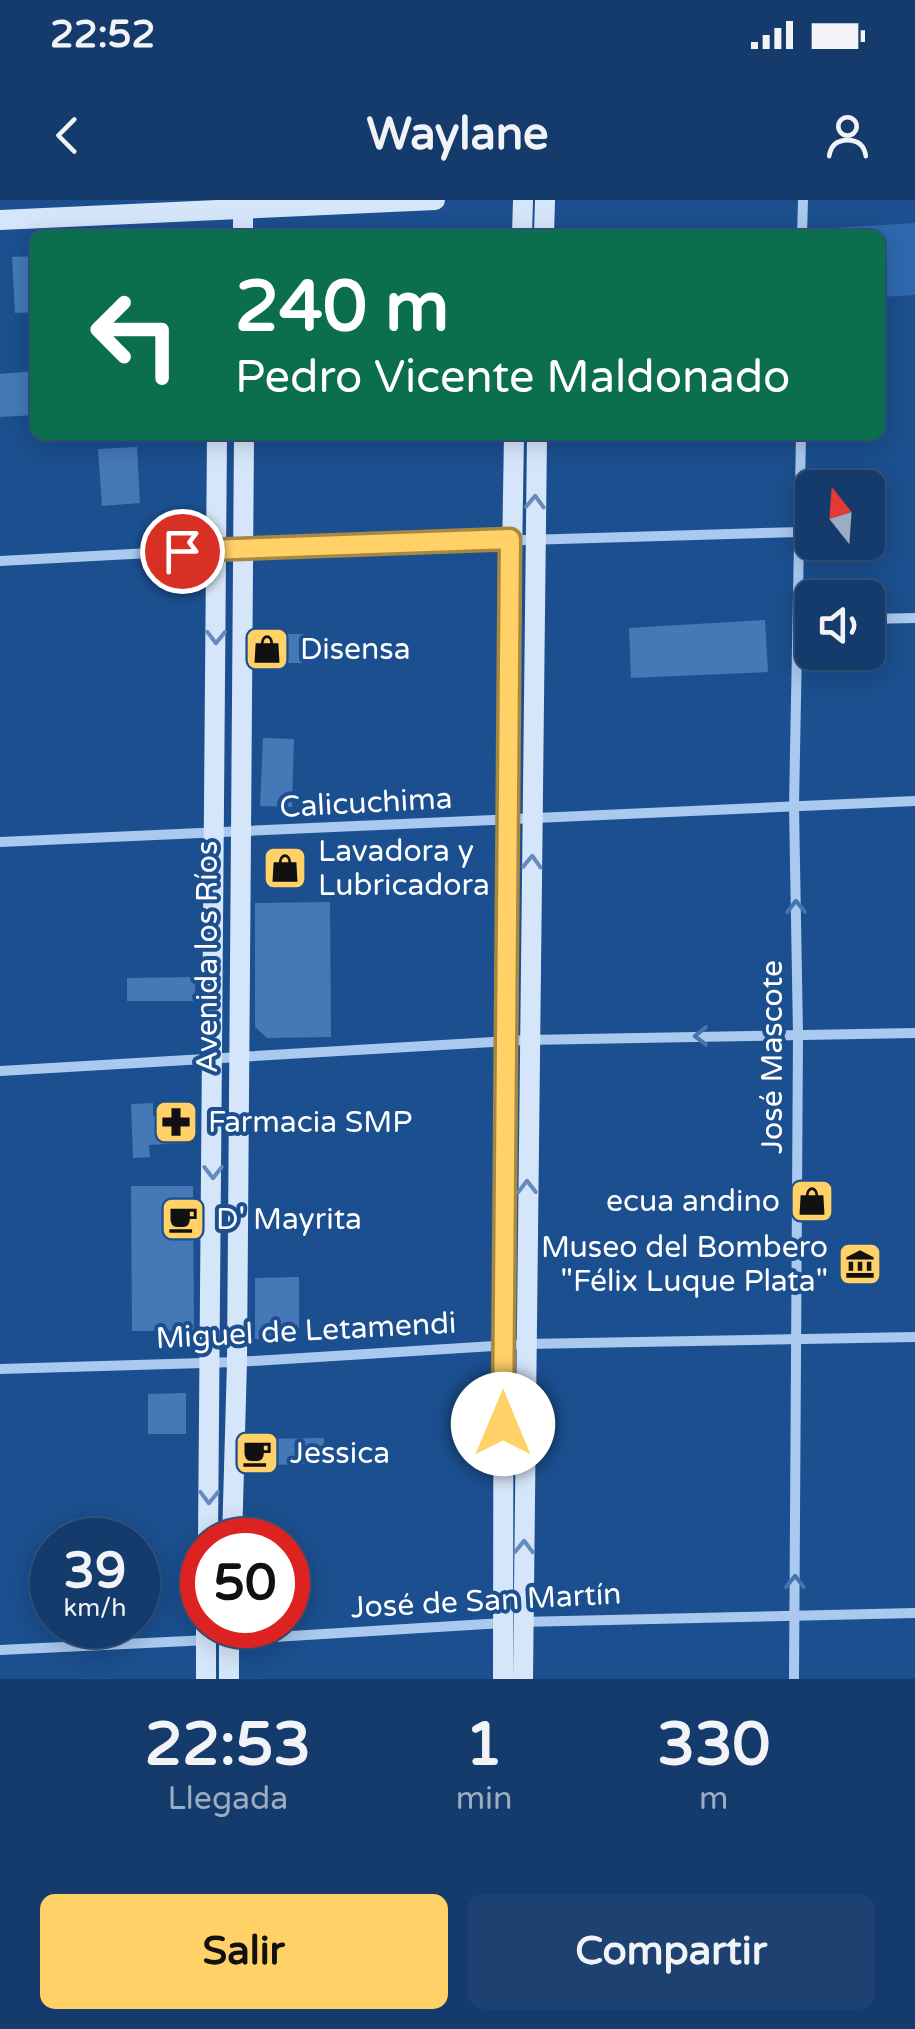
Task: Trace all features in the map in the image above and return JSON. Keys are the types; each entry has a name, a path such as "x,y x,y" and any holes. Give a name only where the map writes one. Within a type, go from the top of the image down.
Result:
{"main road":[{"path":"0,220 215,206 435,200"},
{"path":"522,230 523,200"},
{"path":"544,230 546,200"},
{"name":"Avenida los Ríos","path":"208,1518 217,440"},
{"name":"Avenida los Ríos","path":"233,1518 244,440"},
{"path":"514,440 503,1345 513,1622 522,1679"},
{"path":"503,1679 513,1622 526,1344 537,440"},
{"path":"205,1648 206,1679"},
{"path":"229,1648 229,1679"}],"street":[{"path":"802,230 803,200"},
{"name":"José Mascote","path":"801,440 801,470"},
{"path":"0,561 244,548 795,532"},
{"path":"885,618 915,618"},
{"name":"José Mascote","path":"794,1679 798,1034 794,806 803,670"},
{"name":"Calicuchima","path":"0,842 915,801"},
{"path":"0,1071 527,1040 915,1033"},
{"name":"Miguel de Letamendi","path":"0,1370 237,1362 526,1344 915,1337"},
{"name":"José de San Martín","path":"310,1629 915,1613"},
{"name":"José de San Martín","path":"0,1650 180,1635"}],"shaded area":[{"path":"915,223 915,295 885,297 885,230 833,228"}],"building":[{"path":"30,256 30,312 15,313 12,257"},
{"path":"30,371 30,415 0,417 0,374"},
{"path":"137,447 140,503 102,506 98,449"},
{"path":"765,620 768,672 631,678 629,628"},
{"path":"261,634 305,634 304,663 260,663"},
{"path":"263,738 294,739 292,807 260,806"},
{"name":"Lavadora y Lubricadora","path":"271,856 299,856 299,880 271,880"},
{"path":"330,902 331,1037 267,1038 255,1027 255,903"},
{"path":"195,977 195,1001 127,1001 127,978"},
{"path":"153,1103 153,1116 184,1115 185,1143 149,1145 150,1157 133,1158 131,1104"},
{"path":"131,1186 193,1186 194,1331 132,1331"},
{"path":"299,1277 299,1338 255,1339 255,1278"},
{"path":"186,1393 186,1434 148,1434 148,1394"},
{"path":"324,1438 324,1464 251,1465 251,1439"}],"place":[{"name":"Disensa","path":"267,649"},
{"name":"Lavadora y Lubricadora","path":"285,868"},
{"name":"Farmacia SMP","path":"176,1122"},
{"name":"ecua andino","path":"812,1201"},
{"name":"D' Mayrita","path":"183,1219"},
{"name":"Museo del Bombero \"Félix Luque Plata\"","path":"860,1264"},
{"name":"Jessica","path":"257,1453"}],"route":[{"path":"182,551 510,539 503,1424"}]}
